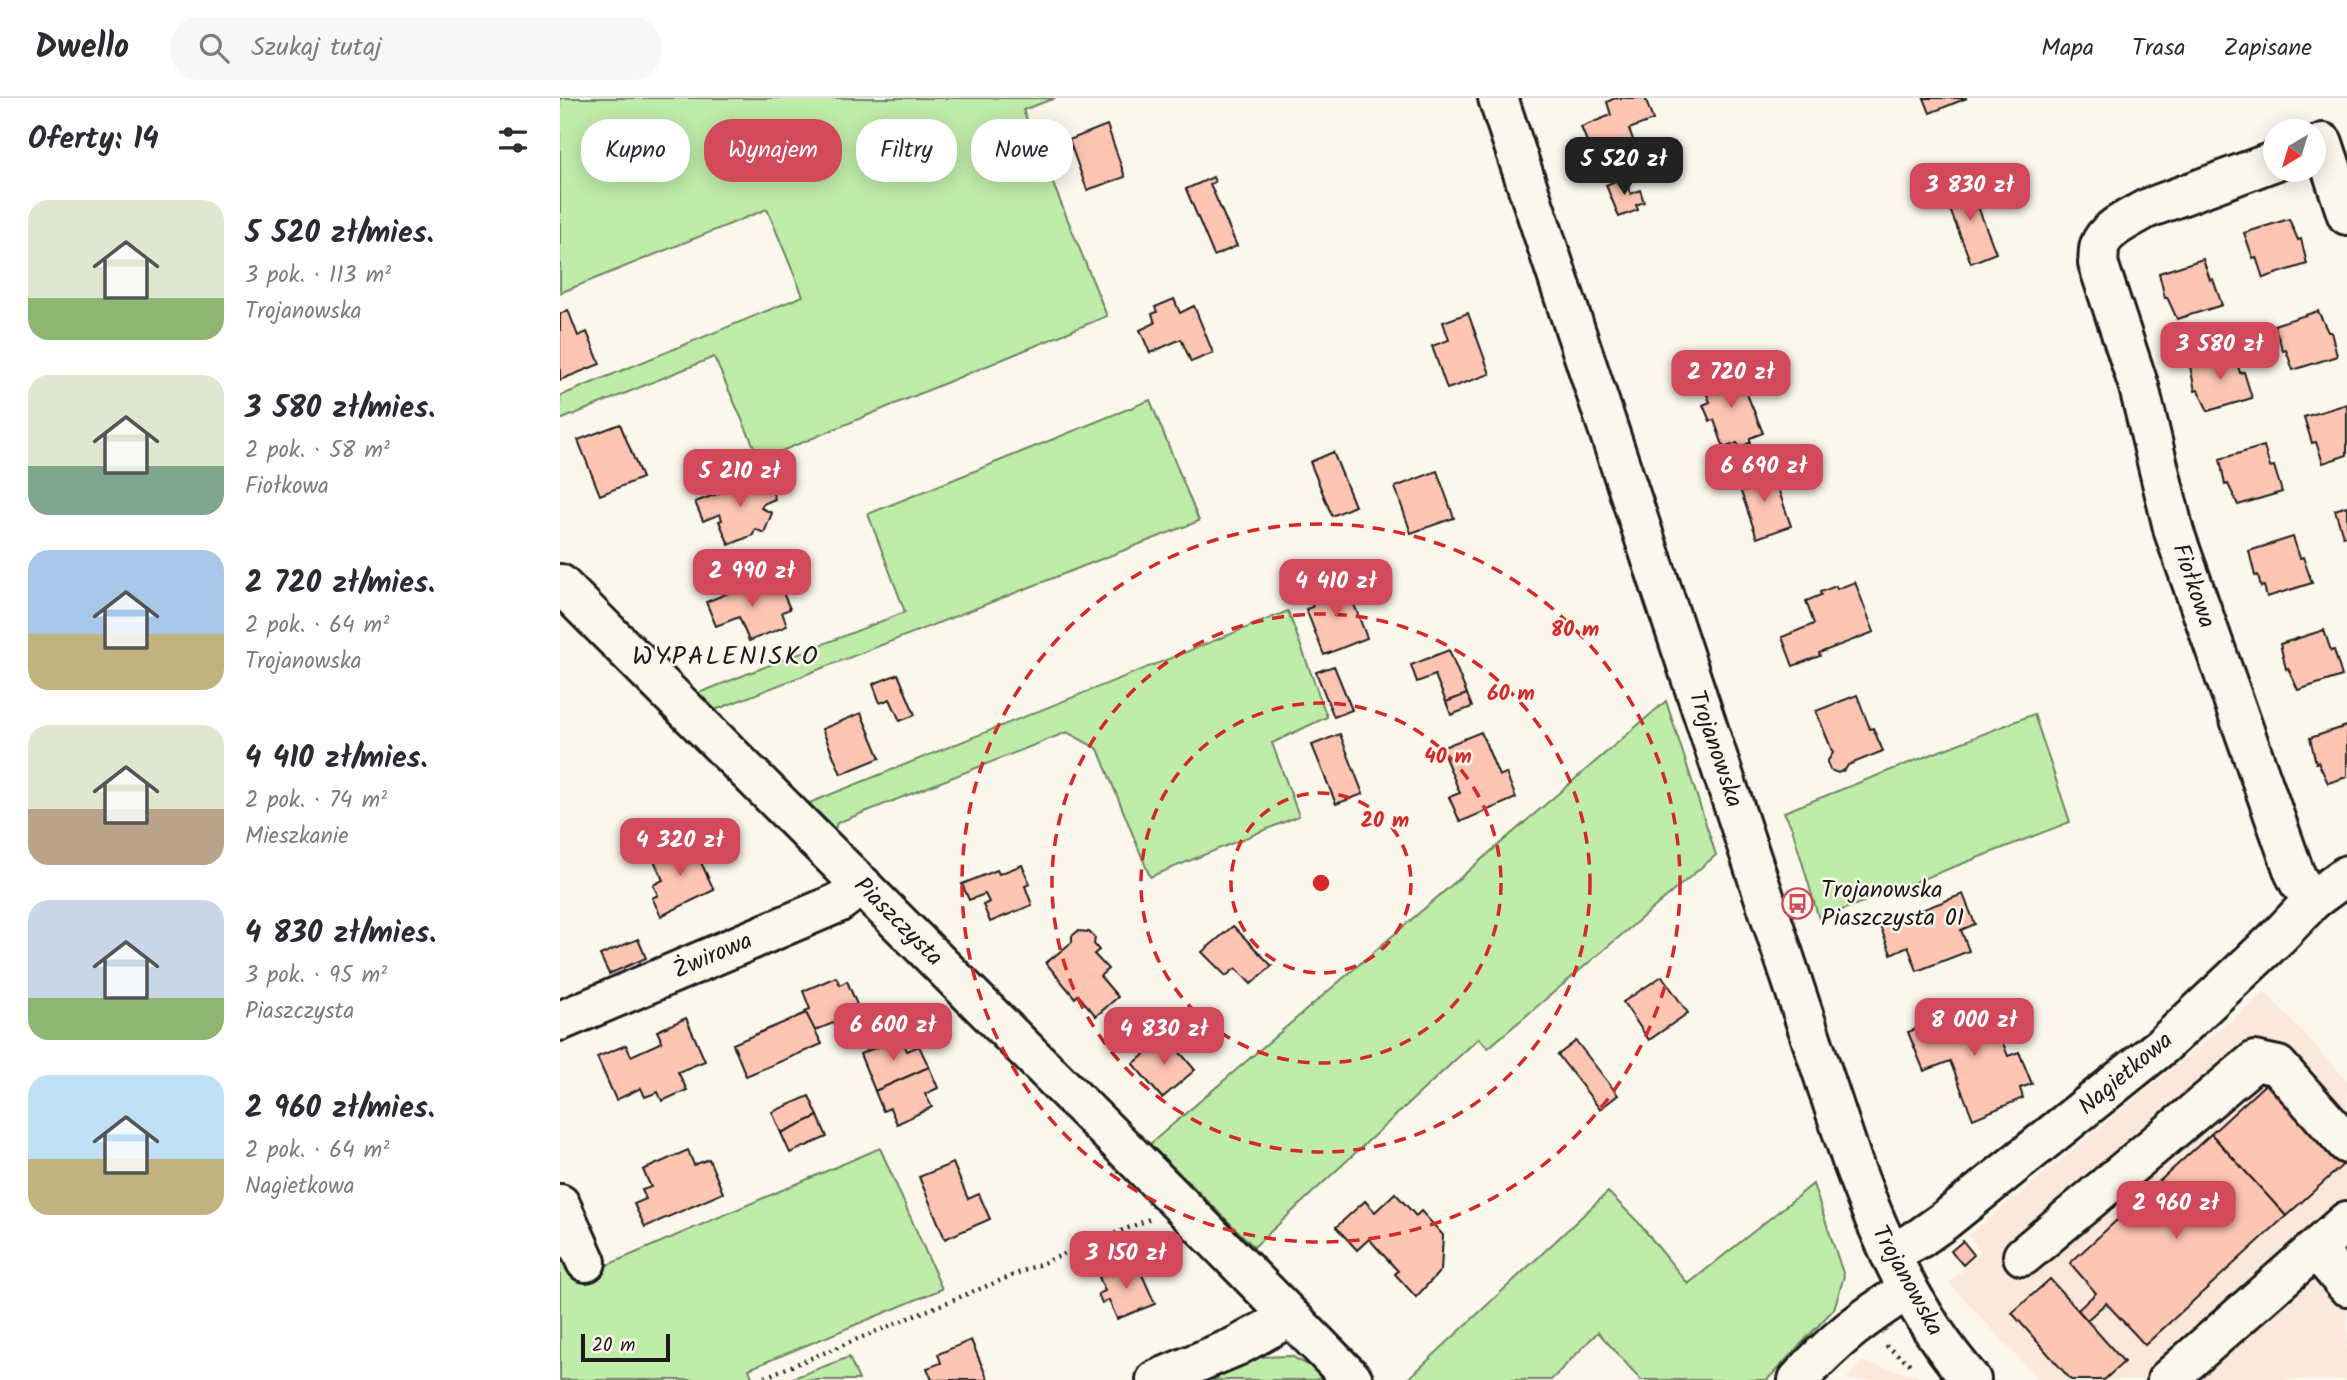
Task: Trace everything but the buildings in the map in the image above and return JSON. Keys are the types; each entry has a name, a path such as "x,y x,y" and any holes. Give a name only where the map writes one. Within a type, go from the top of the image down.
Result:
{"street":[{"name":"Trojanowska","path":"1498,98 1875,1224 1907,1290 1949,1354 1971,1380"},
{"path":"2328,141 2347,215"},
{"name":"Fiołkowa","path":"2263,165 2146,209 2112,231 2100,244 2098,262 2139,387 2174,532 2294,872 2313,900"},
{"name":"Piaszczysta","path":"560,584 1353,1380"},
{"name":"Nagietkowa","path":"1890,1254 1944,1221 2162,1046 2280,935 2313,900 2347,876"},
{"name":"Żwirowa","path":"560,1021 838,903 862,886"},
{"path":"2023,1256 2255,1061 2278,1066 2347,1144"},
{"path":"560,1204 586,1262"},
{"path":"2171,1379 2347,1221"},
{"path":"2316,1249 2347,1286"},
{"path":"1798,1380 1846,1331 1907,1290"},
{"path":"1156,1380 1237,1346 1290,1317"}],"path":[{"path":"765,1377 1151,1218 1178,1202"}],"shaded area":[{"path":"2265,992 2347,1080 2347,1380 2039,1380 1949,1283 1980,1253 1969,1235"},
{"path":"1862,1362 1915,1375 1919,1380 1846,1380"}],"green space":[{"path":"560,98 1055,98 1023,110 1027,119 971,119 971,182 1052,182 1107,316 760,460 714,357 560,420 560,396 803,296 767,209 560,293"},
{"path":"1150,400 1199,521 715,710 696,694 905,612 868,514"},
{"path":"1288,611 1327,717 1272,743 1299,816 1150,877 1098,749 1067,732 837,823 835,829 809,803"},
{"path":"1666,701 1716,855 1488,1048 1479,1038 1254,1247 1150,1144"},
{"path":"2034,714 2070,822 1819,919 1792,828 1784,812"},
{"path":"880,1148 942,1289 749,1369 753,1380 560,1380 560,1228 582,1276"},
{"path":"1813,1184 1844,1276 1834,1309 1767,1380 1641,1380 1598,1332 1551,1380 1407,1380 1608,1192 1638,1222 1688,1284"},
{"path":"1291,1356 1327,1375 1316,1380 1207,1380 1258,1357"},
{"path":"849,1357 859,1380 788,1380"}],"place":[{"name":"Trojanowska Piaszczysta 01","path":"1798,904"}],"district":[{"name":"WYPALENISKO","path":"726,657"}]}
